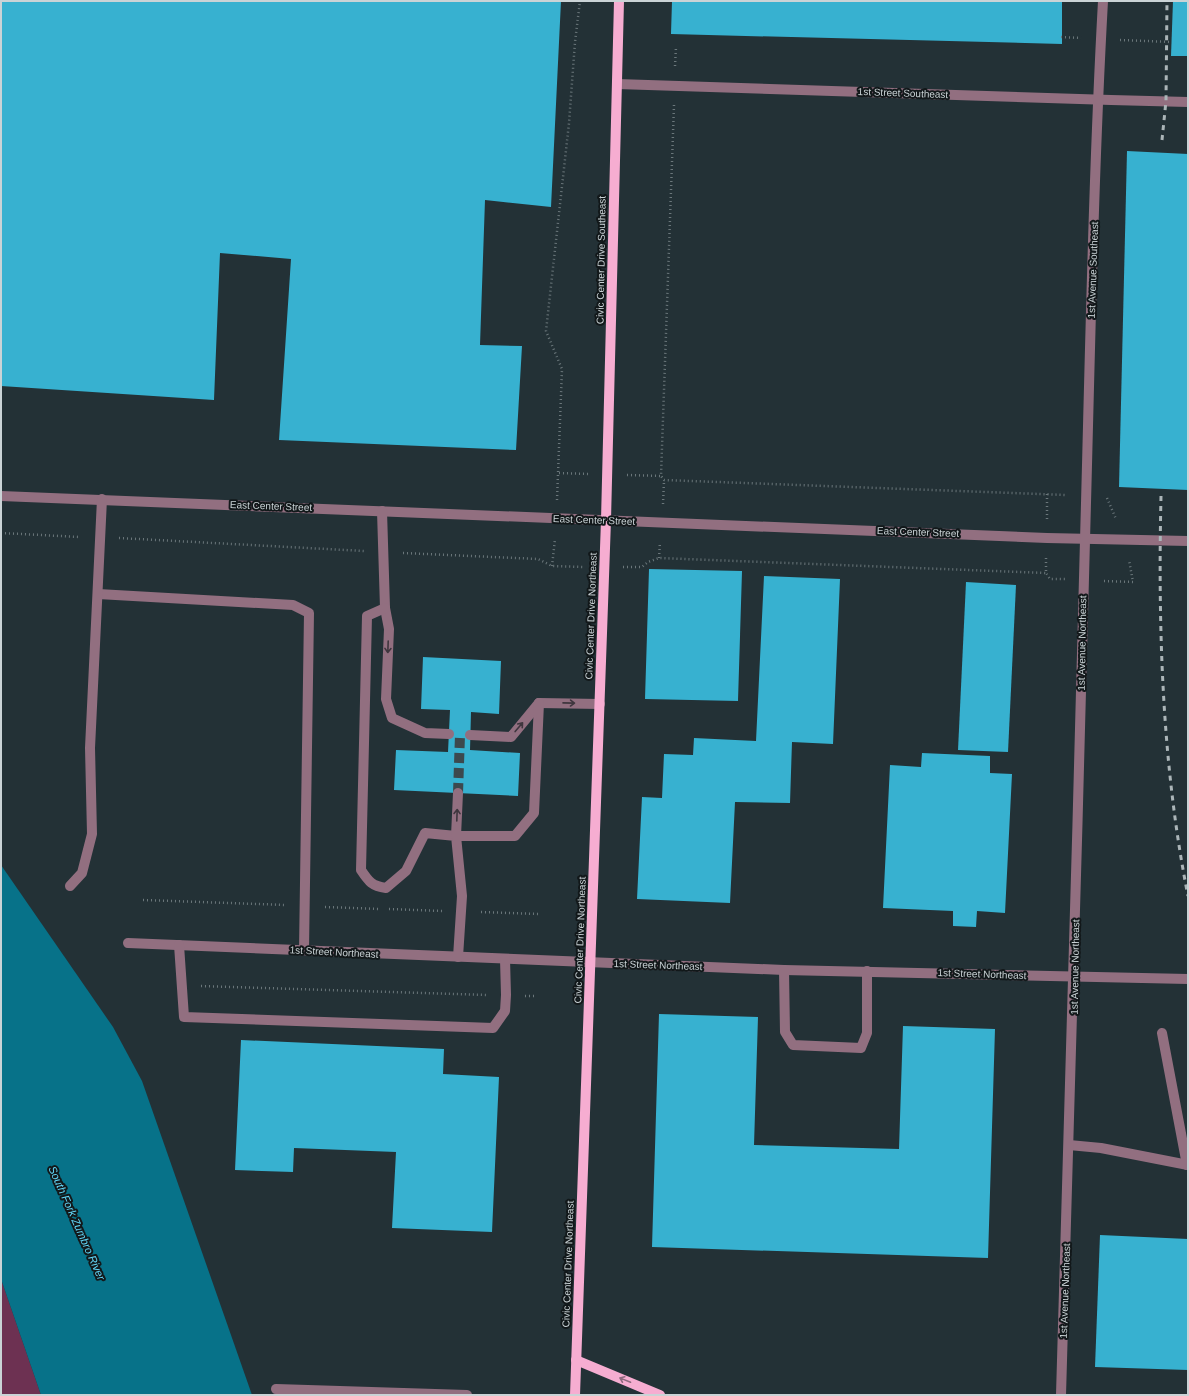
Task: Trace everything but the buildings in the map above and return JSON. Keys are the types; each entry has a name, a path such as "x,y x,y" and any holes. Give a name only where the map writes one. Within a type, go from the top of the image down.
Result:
{"main road":[{"name":"Civic Center Drive Southeast","path":"606,520 619,1"},
{"name":"Civic Center Drive Northeast","path":"575,1395 606,520"},
{"path":"576,1360 660,1395"}],"street":[{"name":"1st Avenue Southeast","path":"1085,538 1098,99 1103,1"},
{"name":"1st Street Southeast","path":"617,84 1188,102"},
{"name":"East Center Street","path":"1,496 1188,541"},
{"path":"70,886 82,873 92,834 90,748 102,500"},
{"path":"382,511 385,608 389,630 386,699 392,718 425,733 449,734"},
{"name":"1st Avenue Northeast","path":"1061,1395 1075,977 1085,538"},
{"path":"98,594 293,605 309,613 304,950"},
{"path":"385,608 367,616 361,870 366,878 375,886 386,888 406,872 425,833 456,836 515,836 534,813 539,703"},
{"path":"539,703 600,704"},
{"path":"470,735 511,737 539,703"},
{"path":"458,793 456,836 462,896 458,957"},
{"name":"1st Street Northeast","path":"128,943 784,970 1188,979"},
{"path":"179,945 184,1017 493,1028 505,1011 505,959"},
{"path":"784,970 785,1032 793,1045 861,1048 867,1034 867,971"},
{"path":"1069,1146 1101,1148 1188,1165 1162,1033"},
{"path":"276,1389 342,1393 467,1395"}],"path":[{"path":"559,473 562,369 546,331 569,131 575,42 580,1"},
{"path":"674,127 661,476 664,480 1047,493"},
{"path":"1,533 538,559 552,566"},
{"path":"659,558 1046,573"},
{"path":"143,900 538,914"},
{"path":"181,985 534,996"}],"shaded area":[{"path":"1,1279 41,1395 1,1395"}],"water":[{"name":"South Fork Zumbro River","path":"1,865 113,1027 142,1081 252,1395 41,1395 1,1279"}],"tunnel":[{"path":"458,793 460,735"}],"railway":[{"path":"1162,140 1166,101 1167,1"},
{"path":"1161,496 1161,646 1167,747 1179,847 1188,896"}]}
